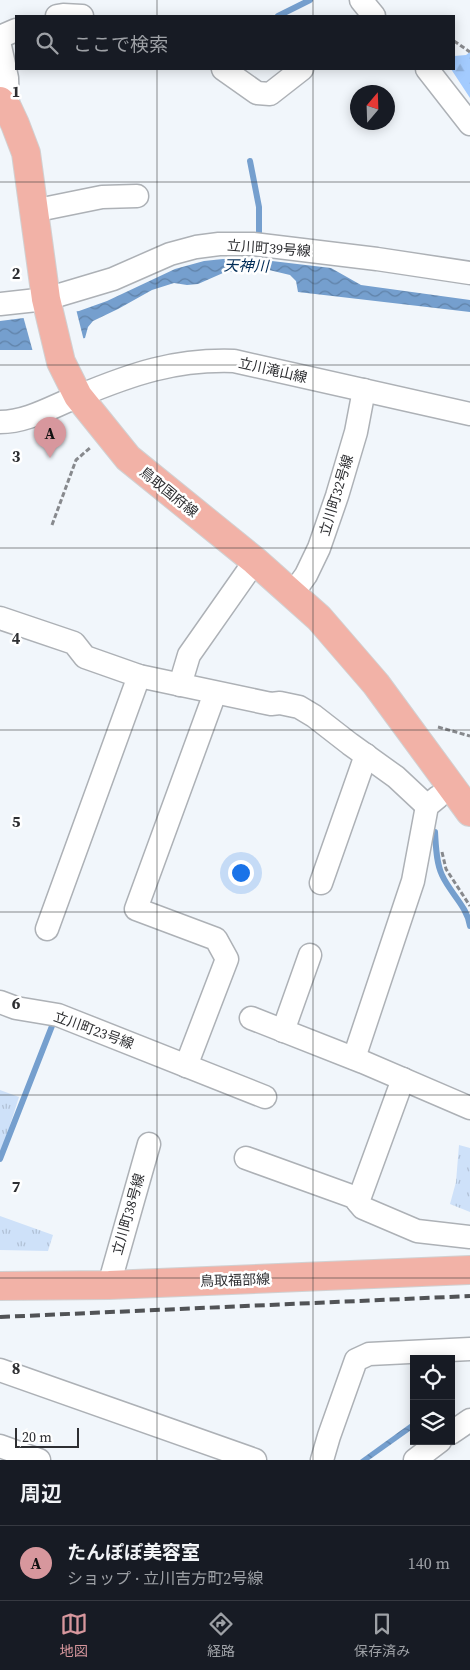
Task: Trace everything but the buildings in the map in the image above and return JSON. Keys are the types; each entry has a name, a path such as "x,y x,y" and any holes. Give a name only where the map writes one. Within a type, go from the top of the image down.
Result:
{"main road":[{"name":"鳥取国府線","path":"4,105 16,124 26,153 47,303 60,356 78,396 128,458 255,561 320,618 376,684 470,812"},
{"name":"鳥取福部線","path":"0,1286 109,1284 470,1270"}],"street":[{"path":"361,0 373,15"},
{"path":"0,37 15,30"},
{"path":"0,46 6,78 4,105"},
{"path":"224,70 257,93 270,94 301,70"},
{"path":"428,70 470,124"},
{"path":"33,211 102,197 137,196"},
{"name":"立川町39号線","path":"0,304 47,303 113,279 170,254 196,247 219,244 253,244 377,258 470,273"},
{"name":"立川滝山線","path":"0,422 26,419 122,378 160,367 205,360 234,361 470,414"},
{"name":"立川町32号線","path":"293,593 306,575 319,548 356,432 364,390"},
{"path":"180,685 189,655 255,561"},
{"path":"0,618 74,643 85,657 139,676 270,704 280,703 299,707 396,776 428,806"},
{"path":"47,929 139,676"},
{"path":"186,1066 227,959 216,939 136,909 215,693"},
{"path":"321,883 366,755"},
{"path":"354,1058 413,881 428,806 451,787"},
{"path":"283,1030 310,955"},
{"name":"立川町23号線","path":"0,1002 16,1008 58,1015 265,1097"},
{"path":"250,1018 354,1058 470,1108"},
{"path":"358,1202 403,1079"},
{"name":"立川町38号線","path":"109,1284 149,1144"},
{"path":"246,1158 354,1197 363,1208 417,1231 470,1237"},
{"path":"322,1460 356,1360 369,1354 470,1349"},
{"path":"0,1370 255,1460"},
{"path":"455,1430 470,1420"},
{"path":"414,1460 435,1445"},
{"path":"0,1446 39,1460"}],"path":[{"path":"455,42 470,52"},
{"path":"52,525 76,460 107,433"},
{"path":"442,847 446,869 470,906"}],"green space":[{"path":"470,52 470,98 452,70 455,70 455,56 466,55"},
{"path":"0,1090 19,1097 1,1153 0,1153"},
{"path":"459,1145 470,1148 470,1212 450,1204 456,1182"},
{"path":"0,1216 53,1235 48,1251 0,1250"}],"water":[{"name":"天神川","path":"255,259 331,268 361,285 470,300 470,312 298,292 296,281 290,275 269,270 246,269 223,273 198,284 174,283 152,290 93,321 88,327 85,338 32,350 0,350 0,321 79,311 107,301 175,269 204,261"},
{"path":"410,1424 410,1431 369,1460 360,1460"}],"pier":[{"path":"76,309 84,341 33,352 23,316"}],"waterway":[{"path":"280,15 310,0"},
{"path":"250,161 259,207 259,237"},
{"path":"435,832 440,870 445,882 462,906 470,926"},
{"path":"0,1159 52,1026"}],"railway":[{"path":"0,1317 470,1296"}],"place":[{"name":"たんぽぽ美容室","path":"50,458"}]}
